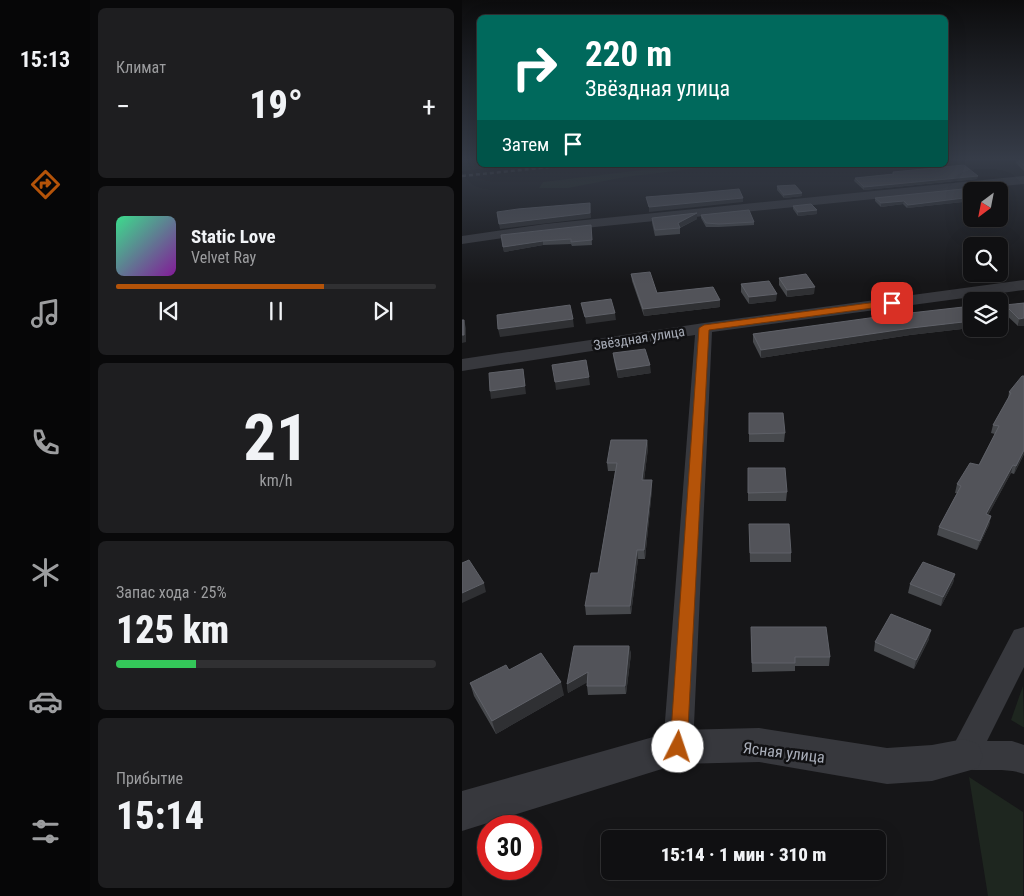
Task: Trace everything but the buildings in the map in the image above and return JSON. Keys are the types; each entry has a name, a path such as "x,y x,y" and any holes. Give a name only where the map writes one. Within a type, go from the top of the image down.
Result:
{"street":[{"path":"462,240 545,228 816,201"},
{"name":"Звёздная улица","path":"462,365 704,328 1024,285"},
{"path":"678,747 704,328"},
{"path":"1024,638 964,756 1012,755 1024,760"},
{"name":"Ясная улица","path":"462,811 678,747 760,745 887,766 932,764 964,756"}],"shaded area":[{"path":"1023,686 1024,727 1011,720"},
{"path":"969,777 1023,812 1023,896 988,896"}],"route":[{"path":"678,747 701,407 704,328 892,303"}]}
